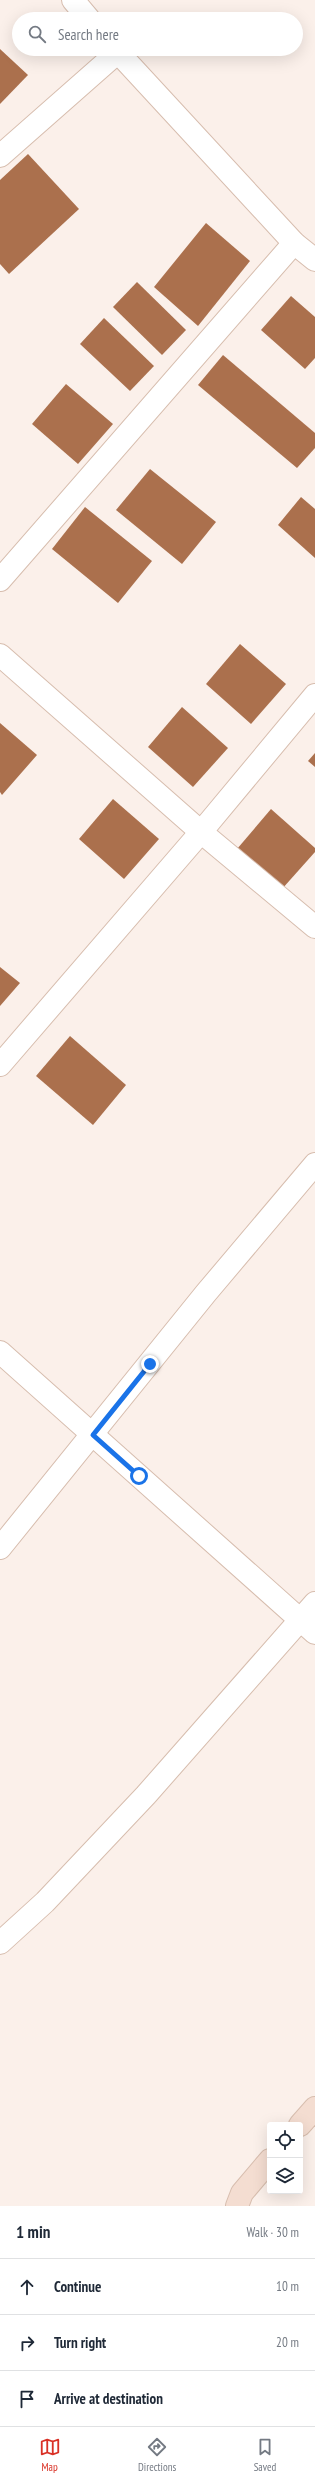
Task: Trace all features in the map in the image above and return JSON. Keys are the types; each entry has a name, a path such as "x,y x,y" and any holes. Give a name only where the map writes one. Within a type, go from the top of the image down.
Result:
{"main road":[{"path":"303,2122 315,2108"},
{"path":"237,2206 242,2193 267,2164"}],"street":[{"path":"73,0 83,12"},
{"path":"0,156 109,56"},
{"path":"122,56 294,243 315,260"},
{"path":"0,580 294,243"},
{"path":"0,655 201,832 315,926"},
{"path":"0,1065 201,832 315,694"},
{"path":"0,1548 93,1435 206,1293 315,1164"},
{"path":"0,1352 308,1626"},
{"path":"0,1943 45,1902 308,1626 315,1603"}],"building":[{"path":"0,49 28,75 0,104"},
{"path":"28,154 79,209 9,274 0,264 0,180"},
{"path":"206,223 250,261 198,326 154,287"},
{"path":"137,282 186,330 162,355 113,307"},
{"path":"291,296 315,317 315,358 305,369 261,330"},
{"path":"104,318 154,366 130,391 80,344"},
{"path":"223,355 315,433 315,448 297,468 198,385"},
{"path":"66,384 113,424 78,464 32,424"},
{"path":"150,469 216,522 182,564 116,510"},
{"path":"301,497 315,509 315,558 278,525"},
{"path":"85,507 152,561 118,603 52,549"},
{"path":"240,644 286,684 251,724 206,684"},
{"path":"182,707 228,748 193,787 148,747"},
{"path":"0,723 37,755 2,795 0,792"},
{"path":"315,753 315,767 308,761"},
{"path":"113,799 159,839 124,879 79,839"},
{"path":"271,809 315,848 315,852 282,889 237,849"},
{"path":"0,967 20,983 0,1006"},
{"path":"70,1036 126,1085 93,1125 36,1076"}],"route":[{"path":"139,1476 93,1435 150,1364"}]}
